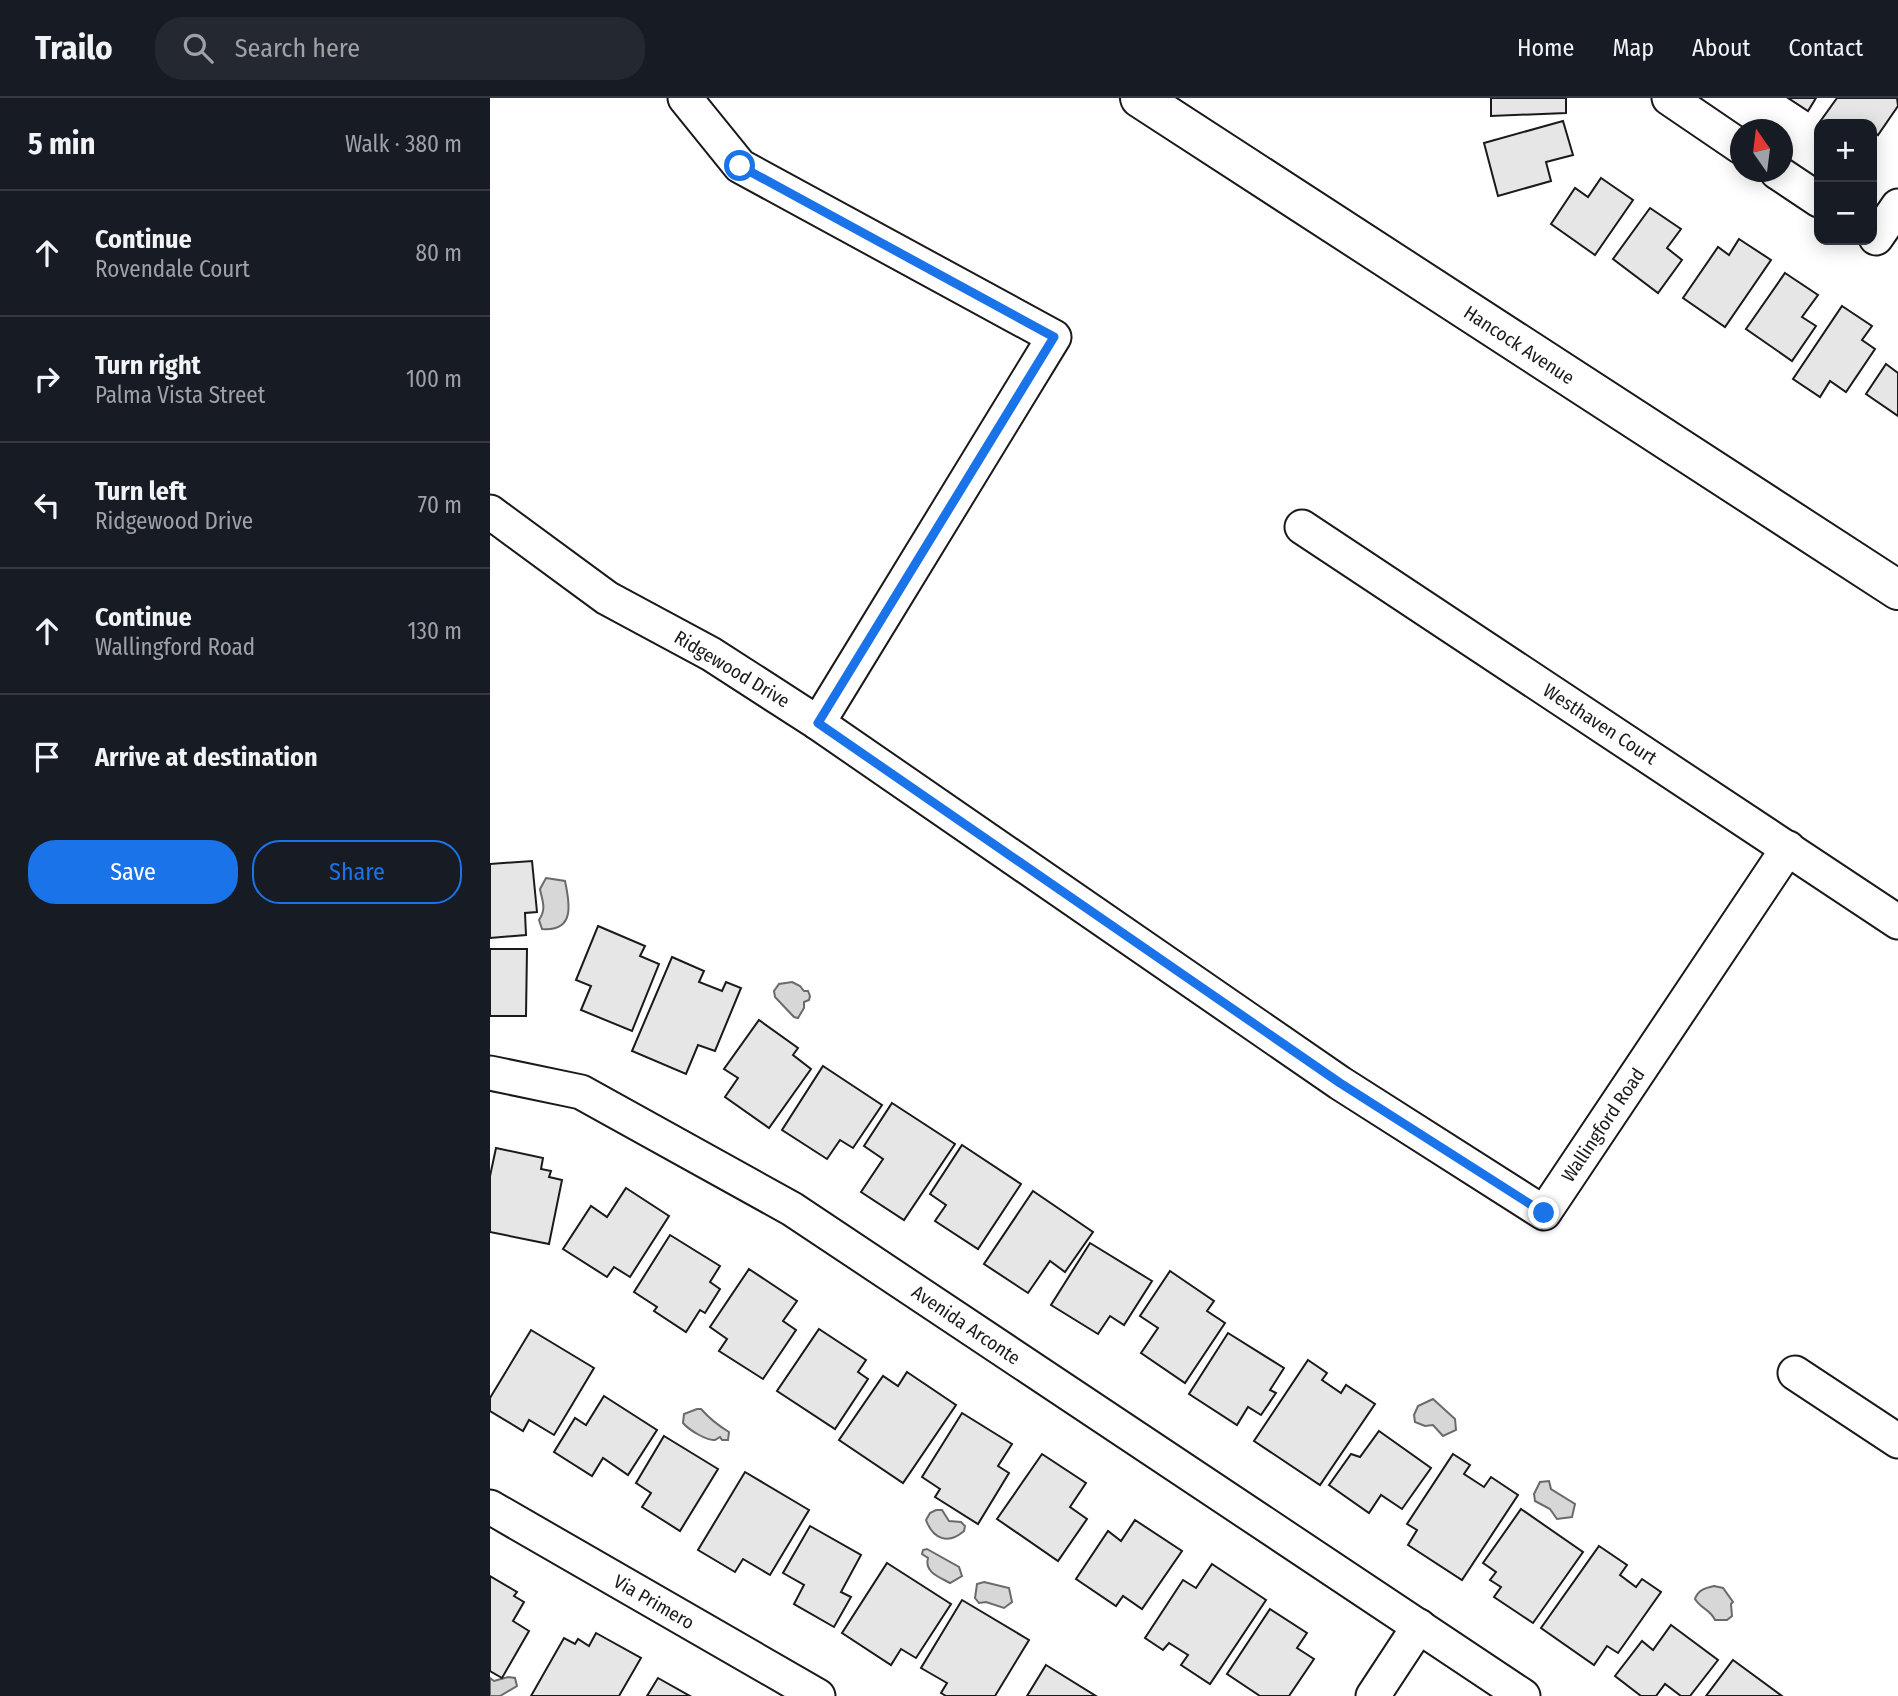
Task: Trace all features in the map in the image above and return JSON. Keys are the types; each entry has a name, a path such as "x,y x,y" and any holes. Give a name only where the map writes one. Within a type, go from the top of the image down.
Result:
{"main road":[{"name":"Hancock Avenue","path":"1154,102 1898,590"}],"street":[{"path":"685,98 740,166 1054,337 818,723"},
{"path":"1669,98 1730,139"},
{"path":"1792,182 1814,197"},
{"path":"1882,242 1898,206"},
{"name":"Ridgewood Drive","path":"490,512 607,598 711,654 818,723 1076,901"},
{"name":"Westhaven Court","path":"1302,527 1898,922"},
{"name":"Wallingford Road","path":"1076,901 1340,1083 1544,1213 1788,848"},
{"name":"Avenida Arconte","path":"490,1073 581,1092 792,1209 1523,1696"},
{"path":"1795,1373 1898,1441"},
{"name":"Via Primero","path":"490,1507 818,1696"},
{"path":"1373,1696 1419,1626"}],"shaded area":[{"path":"546,878 565,881 568,899 568,915 565,921 553,929 542,929 539,920 543,908 540,889"},
{"path":"792,982 808,991 810,996 809,1000 804,1002 804,1008 798,1018 775,997 774,991 779,984"},
{"path":"1433,1399 1455,1419 1456,1430 1443,1436 1433,1425 1425,1426 1415,1422 1414,1415 1418,1406"},
{"path":"701,1409 729,1432 728,1440 722,1440 720,1437 715,1440 707,1439 683,1423 684,1414"},
{"path":"1549,1481 1551,1489 1575,1504 1572,1517 1557,1519 1550,1509 1535,1501 1534,1494 1540,1482"},
{"path":"942,1510 949,1521 961,1522 965,1526 964,1531 947,1539 937,1536 926,1520 930,1513"},
{"path":"927,1549 959,1567 962,1576 950,1583 933,1574 928,1567 928,1558 922,1554 923,1550"},
{"path":"984,1582 1009,1588 1012,1602 1004,1608 986,1602 979,1603 975,1598 977,1584"},
{"path":"1714,1586 1723,1588 1733,1602 1732,1616 1727,1620 1715,1620 1695,1599 1702,1590"},
{"path":"490,1678 494,1681 515,1678 517,1686 500,1696 490,1696"}],"building":[{"path":"1491,98 1566,98 1566,113 1491,116"},
{"path":"1788,98 1816,98 1808,111"},
{"path":"1837,98 1897,98 1898,106 1878,135 1877,119 1822,119"},
{"path":"1563,121 1573,155 1546,162 1551,181 1498,196 1484,143"},
{"path":"1601,178 1633,200 1595,255 1551,224 1575,188 1588,197"},
{"path":"1650,208 1681,229 1667,248 1682,260 1658,293 1613,259"},
{"path":"1739,239 1771,260 1725,327 1683,298 1718,247 1729,255"},
{"path":"1785,273 1818,295 1802,317 1816,326 1792,361 1746,329"},
{"path":"1842,306 1872,326 1862,340 1875,349 1846,392 1830,381 1820,397 1793,379"},
{"path":"1886,364 1898,373 1898,416 1866,394"},
{"path":"532,861 537,912 525,913 526,935 490,938 490,864"},
{"path":"598,926 645,946 640,956 659,964 632,1031 581,1010 591,986 576,980"},
{"path":"490,949 527,949 526,1016 490,1016"},
{"path":"672,957 704,971 699,982 722,991 726,982 741,988 715,1051 698,1045 686,1074 632,1051"},
{"path":"759,1020 798,1048 793,1055 811,1069 769,1128 725,1097 738,1078 724,1069"},
{"path":"823,1066 882,1105 853,1148 840,1140 827,1159 782,1130"},
{"path":"892,1103 955,1144 904,1220 861,1192 883,1159 864,1146"},
{"path":"962,1145 1021,1184 978,1249 935,1221 946,1205 930,1194"},
{"path":"496,1148 543,1158 541,1169 551,1171 549,1177 562,1180 549,1244 490,1232 490,1176"},
{"path":"626,1188 669,1216 630,1277 614,1267 607,1277 563,1249 591,1206 607,1217"},
{"path":"1033,1191 1093,1232 1065,1272 1050,1261 1028,1293 984,1264"},
{"path":"670,1235 720,1266 710,1282 720,1289 705,1313 700,1310 686,1332 654,1311 657,1307 634,1292"},
{"path":"1090,1243 1152,1281 1124,1325 1110,1316 1098,1334 1051,1305"},
{"path":"749,1269 797,1301 783,1321 796,1330 763,1379 719,1351 727,1339 710,1327"},
{"path":"1170,1271 1214,1301 1207,1311 1225,1323 1185,1383 1141,1353 1158,1328 1140,1316"},
{"path":"819,1329 866,1360 858,1372 868,1379 835,1429 777,1391"},
{"path":"531,1330 594,1368 554,1435 529,1420 523,1431 490,1411 490,1398"},
{"path":"1228,1333 1284,1368 1270,1390 1276,1393 1261,1415 1248,1407 1237,1425 1189,1394"},
{"path":"1308,1360 1327,1373 1322,1380 1341,1393 1346,1385 1375,1404 1320,1485 1254,1441"},
{"path":"907,1372 956,1405 903,1483 839,1440 883,1376 898,1386"},
{"path":"604,1396 657,1430 628,1475 603,1458 592,1476 554,1452 575,1418 586,1425"},
{"path":"962,1413 1012,1444 998,1466 1009,1473 978,1524 935,1497 940,1489 922,1477"},
{"path":"1379,1431 1431,1468 1402,1509 1381,1495 1369,1513 1329,1485 1351,1454 1360,1457"},
{"path":"664,1436 718,1469 680,1531 642,1507 651,1493 636,1483"},
{"path":"1042,1454 1086,1483 1070,1507 1087,1519 1058,1561 997,1519"},
{"path":"1453,1454 1470,1465 1464,1474 1484,1487 1491,1477 1518,1495 1462,1580 1408,1545 1417,1530 1407,1524"},
{"path":"745,1472 809,1510 770,1575 743,1559 735,1572 698,1550"},
{"path":"1521,1509 1583,1552 1533,1623 1494,1597 1501,1587 1490,1580 1496,1572 1483,1563"},
{"path":"1135,1520 1182,1551 1142,1609 1123,1596 1116,1606 1076,1579 1108,1531 1121,1541"},
{"path":"810,1526 861,1555 841,1592 851,1597 834,1627 794,1604 804,1585 783,1573"},
{"path":"1599,1546 1627,1565 1620,1575 1636,1587 1642,1579 1661,1592 1618,1653 1607,1646 1594,1665 1541,1628"},
{"path":"887,1563 951,1604 916,1658 901,1649 891,1665 842,1633"},
{"path":"1212,1564 1266,1600 1210,1684 1181,1665 1188,1655 1169,1643 1163,1650 1145,1638 1183,1580 1196,1588"},
{"path":"490,1576 517,1592 514,1596 524,1602 513,1621 529,1631 502,1678 490,1671"},
{"path":"962,1600 1029,1640 995,1696 946,1696 941,1693 947,1683 921,1668"},
{"path":"1270,1609 1307,1633 1297,1648 1314,1659 1289,1696 1260,1696 1227,1674"},
{"path":"1671,1625 1718,1660 1690,1696 1681,1696 1665,1684 1656,1696 1641,1696 1615,1676 1642,1641 1653,1650"},
{"path":"596,1633 641,1658 619,1696 531,1696 564,1638 575,1644 578,1639 589,1646"},
{"path":"1733,1660 1782,1696 1706,1696"},
{"path":"1046,1665 1096,1696 1027,1696"},
{"path":"658,1678 690,1696 647,1696"}],"route":[{"path":"740,166 1054,337 818,723 1340,1083 1544,1213"}]}
